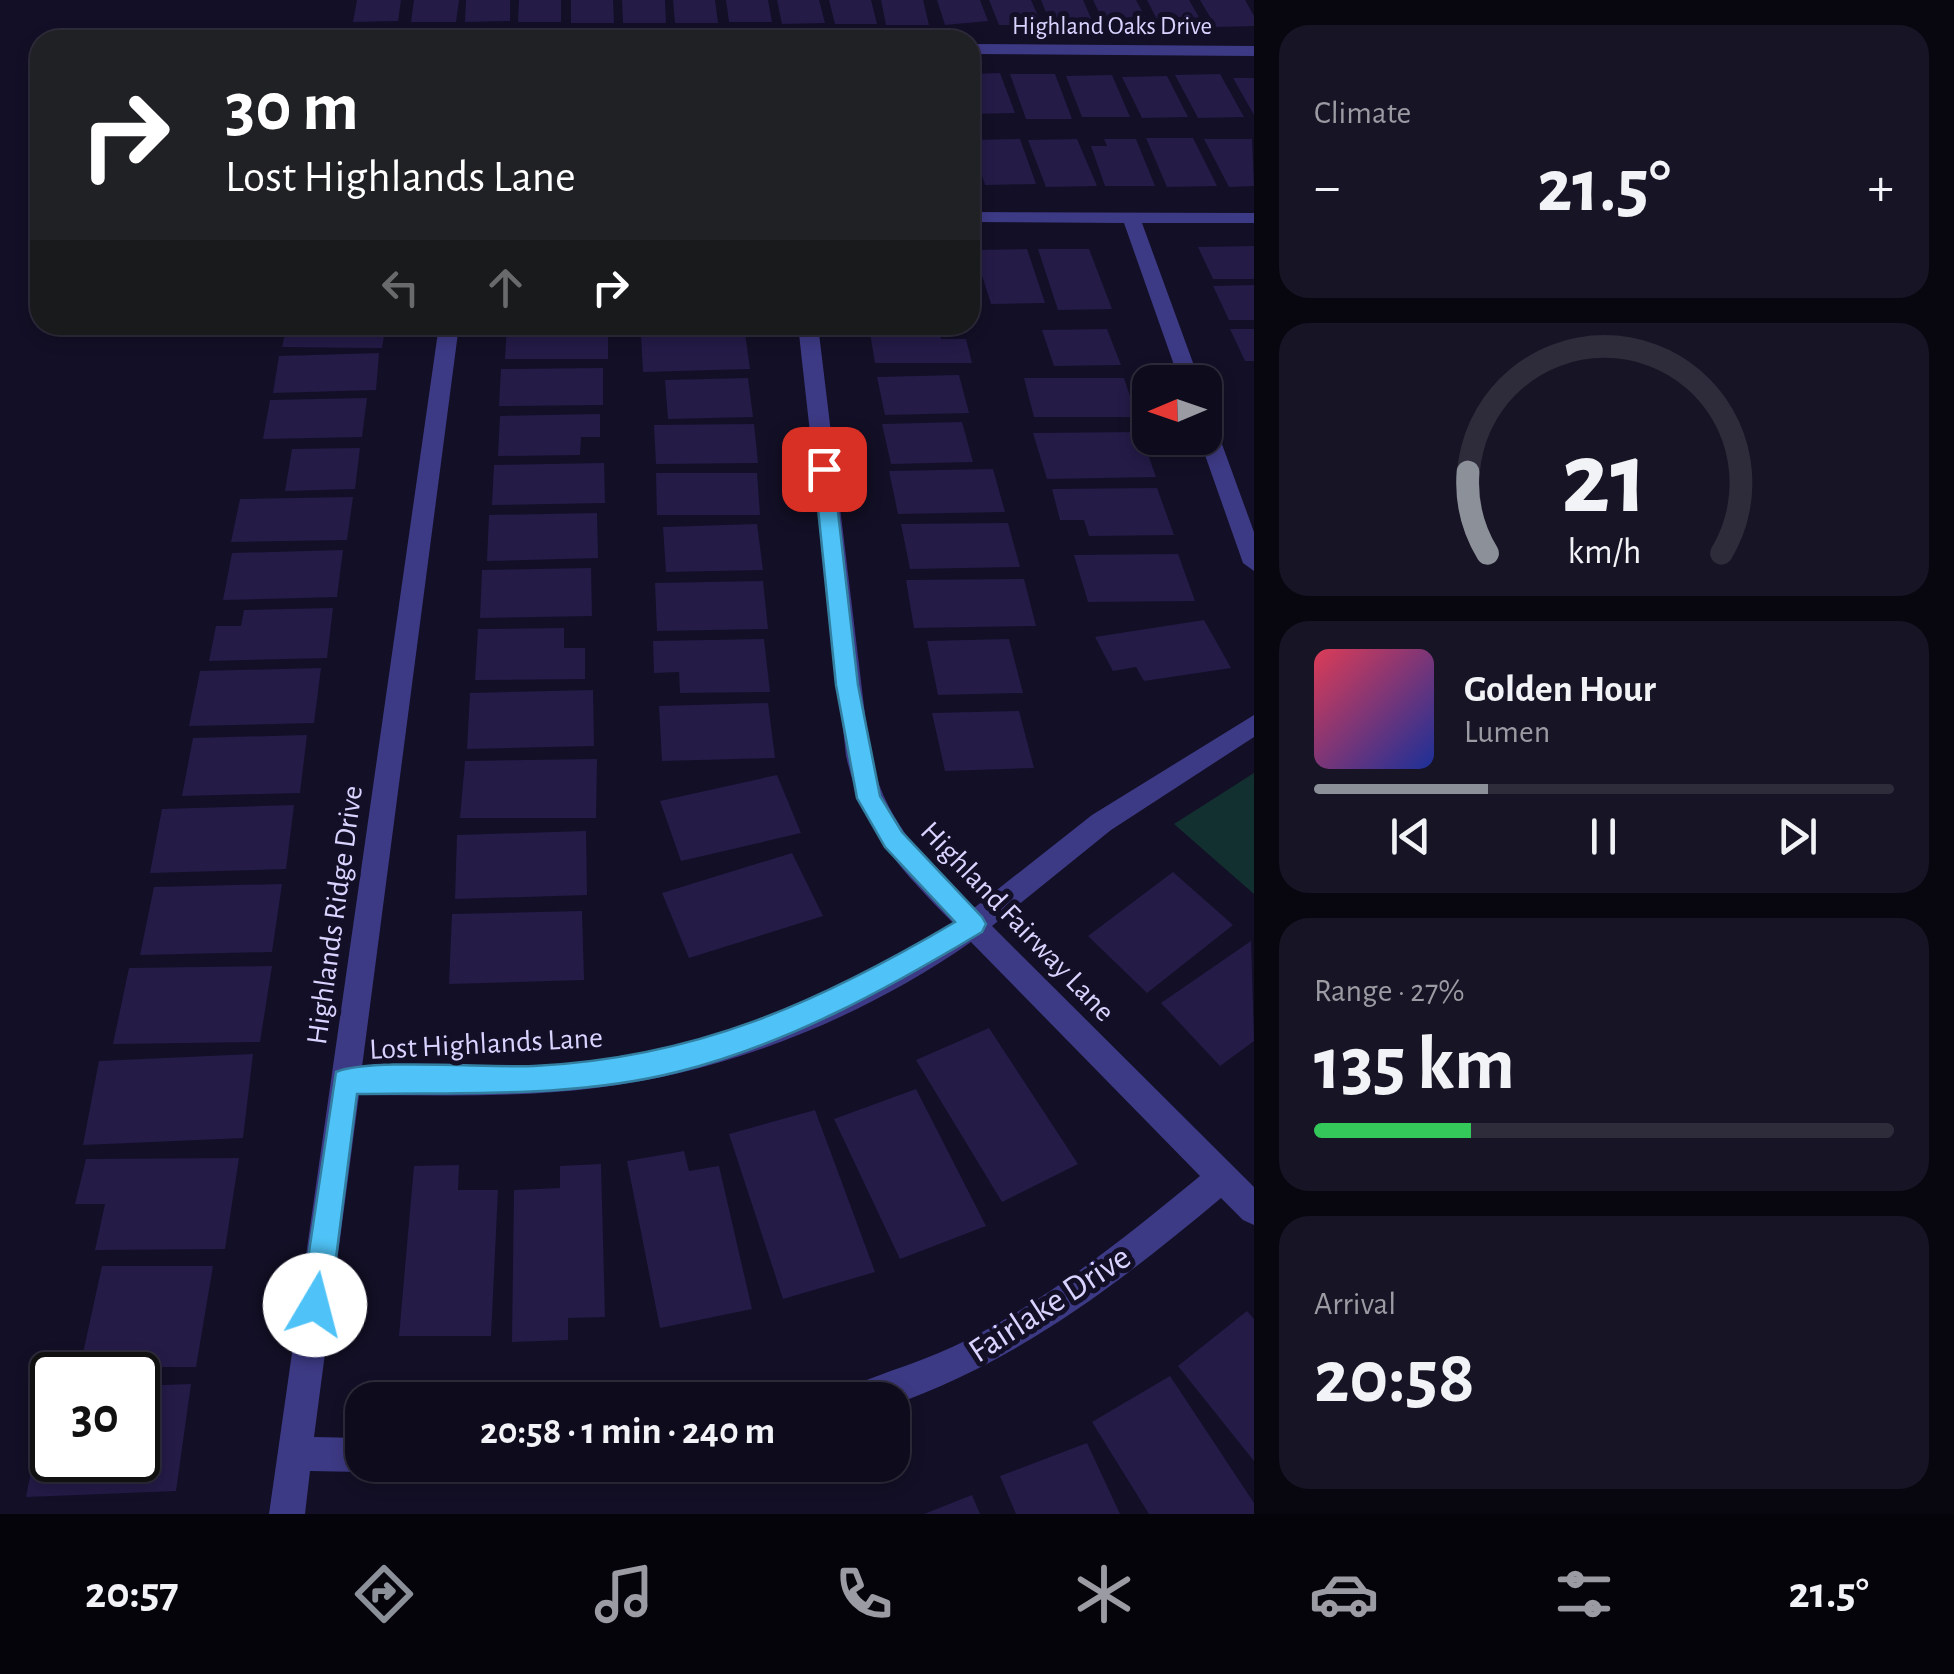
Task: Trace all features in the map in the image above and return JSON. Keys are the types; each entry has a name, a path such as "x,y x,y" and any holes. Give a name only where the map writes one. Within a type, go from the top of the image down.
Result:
{"street":[{"name":"Highland Oaks Drive","path":"980,49 1254,50"},
{"path":"980,218 1254,218"},
{"path":"1131,218 1184,365"},
{"name":"Highlands Ridge Drive","path":"287,1514 447,335"},
{"name":"Highland Fairway Lane","path":"809,335 847,685 868,798 894,840 1254,1209"},
{"path":"1216,455 1254,563"},
{"name":"Lost Highlands Lane","path":"345,1081 536,1079 676,1060 803,1018 865,989 974,924 1117,811 1254,725"},
{"name":"Fairlake Drive","path":"908,1382 944,1369 1024,1326 1110,1268 1222,1178"},
{"path":"295,1454 345,1455"}],"green space":[{"path":"1254,773 1254,894 1174,824"}],"building":[{"path":"357,0 401,0 398,21 353,22"},
{"path":"414,0 459,0 456,22 411,22"},
{"path":"466,0 510,0 510,21 465,22"},
{"path":"519,0 561,0 561,22 518,22"},
{"path":"571,0 613,0 614,23 571,23"},
{"path":"622,0 665,0 666,23 623,23"},
{"path":"673,0 715,0 718,23 675,23"},
{"path":"726,0 768,0 772,22 729,22"},
{"path":"777,0 819,0 825,23 782,24"},
{"path":"829,0 871,0 877,24 835,24"},
{"path":"881,0 923,0 929,25 886,25"},
{"path":"937,0 980,0 988,21 945,25"},
{"path":"989,0 1031,0 1042,25 999,25"},
{"path":"1041,0 1083,0 1094,25 1051,25"},
{"path":"1093,0 1136,0 1150,26 1106,27"},
{"path":"1147,0 1189,0 1204,26 1161,27"},
{"path":"1200,0 1245,0 1254,16 1254,26 1216,27"},
{"path":"1000,73 1015,113 980,114 980,74"},
{"path":"1010,74 1055,74 1072,119 1026,119"},
{"path":"1220,74 1244,117 1198,118 1175,75"},
{"path":"1112,75 1130,117 1082,117 1066,76"},
{"path":"1167,76 1188,117 1142,118 1122,77"},
{"path":"1233,78 1254,78 1254,115"},
{"path":"1146,138 1193,138 1217,186 1167,187"},
{"path":"1020,139 1036,184 985,185 980,169 980,140"},
{"path":"1077,139 1097,186 1046,187 1028,140"},
{"path":"1104,139 1136,139 1155,186 1105,186 1091,146 1107,146"},
{"path":"1204,139 1252,139 1254,186 1229,187"},
{"path":"1254,246 1254,279 1213,279 1198,247"},
{"path":"1027,249 1045,303 991,304 980,269 980,250"},
{"path":"1038,249 1089,249 1112,309 1058,310"},
{"path":"1254,285 1254,320 1229,320 1213,286"},
{"path":"1107,329 1121,365 1054,366 1042,330"},
{"path":"1230,329 1254,329 1254,361 1245,361"},
{"path":"285,335 384,335 382,348 282,347"},
{"path":"506,335 608,335 608,359 505,359"},
{"path":"641,335 745,335 750,369 643,372"},
{"path":"870,335 966,339 972,363 875,363"},
{"path":"379,353 376,390 273,393 279,356"},
{"path":"603,368 603,405 499,406 501,369"},
{"path":"959,375 969,413 885,415 877,377"},
{"path":"748,378 753,417 668,419 665,380"},
{"path":"1024,378 1124,378 1132,402 1132,417 1034,417"},
{"path":"367,398 362,437 263,439 270,400"},
{"path":"600,414 600,437 581,437 580,455 498,456 500,416"},
{"path":"962,422 973,462 891,464 882,424"},
{"path":"754,424 758,463 656,464 654,425"},
{"path":"1132,432 1132,455 1148,455 1156,477 1047,479 1033,433"},
{"path":"360,448 355,489 285,491 292,449"},
{"path":"604,463 605,503 492,505 494,465"},
{"path":"993,469 1005,512 898,514 889,471"},
{"path":"656,473 757,473 760,515 657,515"},
{"path":"1157,488 1174,535 1089,536 1084,520 1060,520 1052,489"},
{"path":"353,497 347,540 231,542 240,499"},
{"path":"597,513 598,558 487,561 489,515"},
{"path":"1008,523 1020,567 910,569 901,524"},
{"path":"757,524 763,570 666,572 663,527"},
{"path":"343,550 337,597 223,600 232,553"},
{"path":"1178,554 1195,601 1088,602 1074,555"},
{"path":"591,568 592,616 480,618 482,570"},
{"path":"1024,579 1036,626 914,628 906,580"},
{"path":"763,581 768,629 657,631 655,583"},
{"path":"333,608 327,658 209,661 216,626 241,626 244,610"},
{"path":"1204,620 1231,668 1144,681 1136,667 1113,671 1095,637"},
{"path":"564,628 564,648 585,648 585,679 475,680 478,629"},
{"path":"764,639 770,692 680,693 679,672 654,673 653,641"},
{"path":"1009,639 1023,693 938,695 927,641"},
{"path":"321,668 314,723 189,726 200,671"},
{"path":"593,690 594,746 467,749 470,693"},
{"path":"768,703 775,758 662,761 659,706"},
{"path":"1019,711 1034,768 945,771 932,713"},
{"path":"307,735 300,793 182,796 193,738"},
{"path":"597,759 596,818 460,818 465,761"},
{"path":"777,775 801,833 681,861 660,801"},
{"path":"294,805 286,869 150,873 162,809"},
{"path":"586,831 587,895 455,899 457,835"},
{"path":"792,853 823,916 689,958 662,893"},
{"path":"1173,872 1233,925 1147,993 1088,936"},
{"path":"282,884 272,952 140,955 154,887"},
{"path":"582,911 584,980 449,984 452,914"},
{"path":"1251,941 1254,1041 1220,1066 1161,1003"},
{"path":"272,966 260,1042 113,1044 129,968"},
{"path":"989,1028 1078,1164 1002,1202 916,1060"},
{"path":"253,1054 243,1138 83,1145 99,1061"},
{"path":"916,1089 986,1226 900,1259 834,1119"},
{"path":"815,1110 875,1272 783,1299 729,1134"},
{"path":"684,1151 689,1171 719,1166 752,1309 660,1328 627,1161"},
{"path":"239,1158 225,1249 95,1250 105,1204 75,1204 86,1159"},
{"path":"601,1164 605,1317 568,1318 568,1340 512,1342 514,1190 560,1188 560,1166"},
{"path":"459,1165 458,1190 498,1190 491,1336 399,1336 414,1166"},
{"path":"102,1266 213,1266 196,1367 160,1367 160,1352 83,1352"},
{"path":"1247,1311 1254,1319 1254,1461 1178,1366"},
{"path":"1170,1376 1254,1503 1254,1514 1149,1514 1092,1422"},
{"path":"191,1384 176,1491 26,1497 30,1476 30,1482 160,1482 160,1385"},
{"path":"1087,1443 1120,1514 1016,1514 1000,1476"},
{"path":"972,1495 980,1514 924,1514"}],"route":[{"path":"315,1305 345,1081 453,1083 536,1079 676,1060 803,1018 865,989 974,924 894,840 868,798 847,685 824,469"}]}
